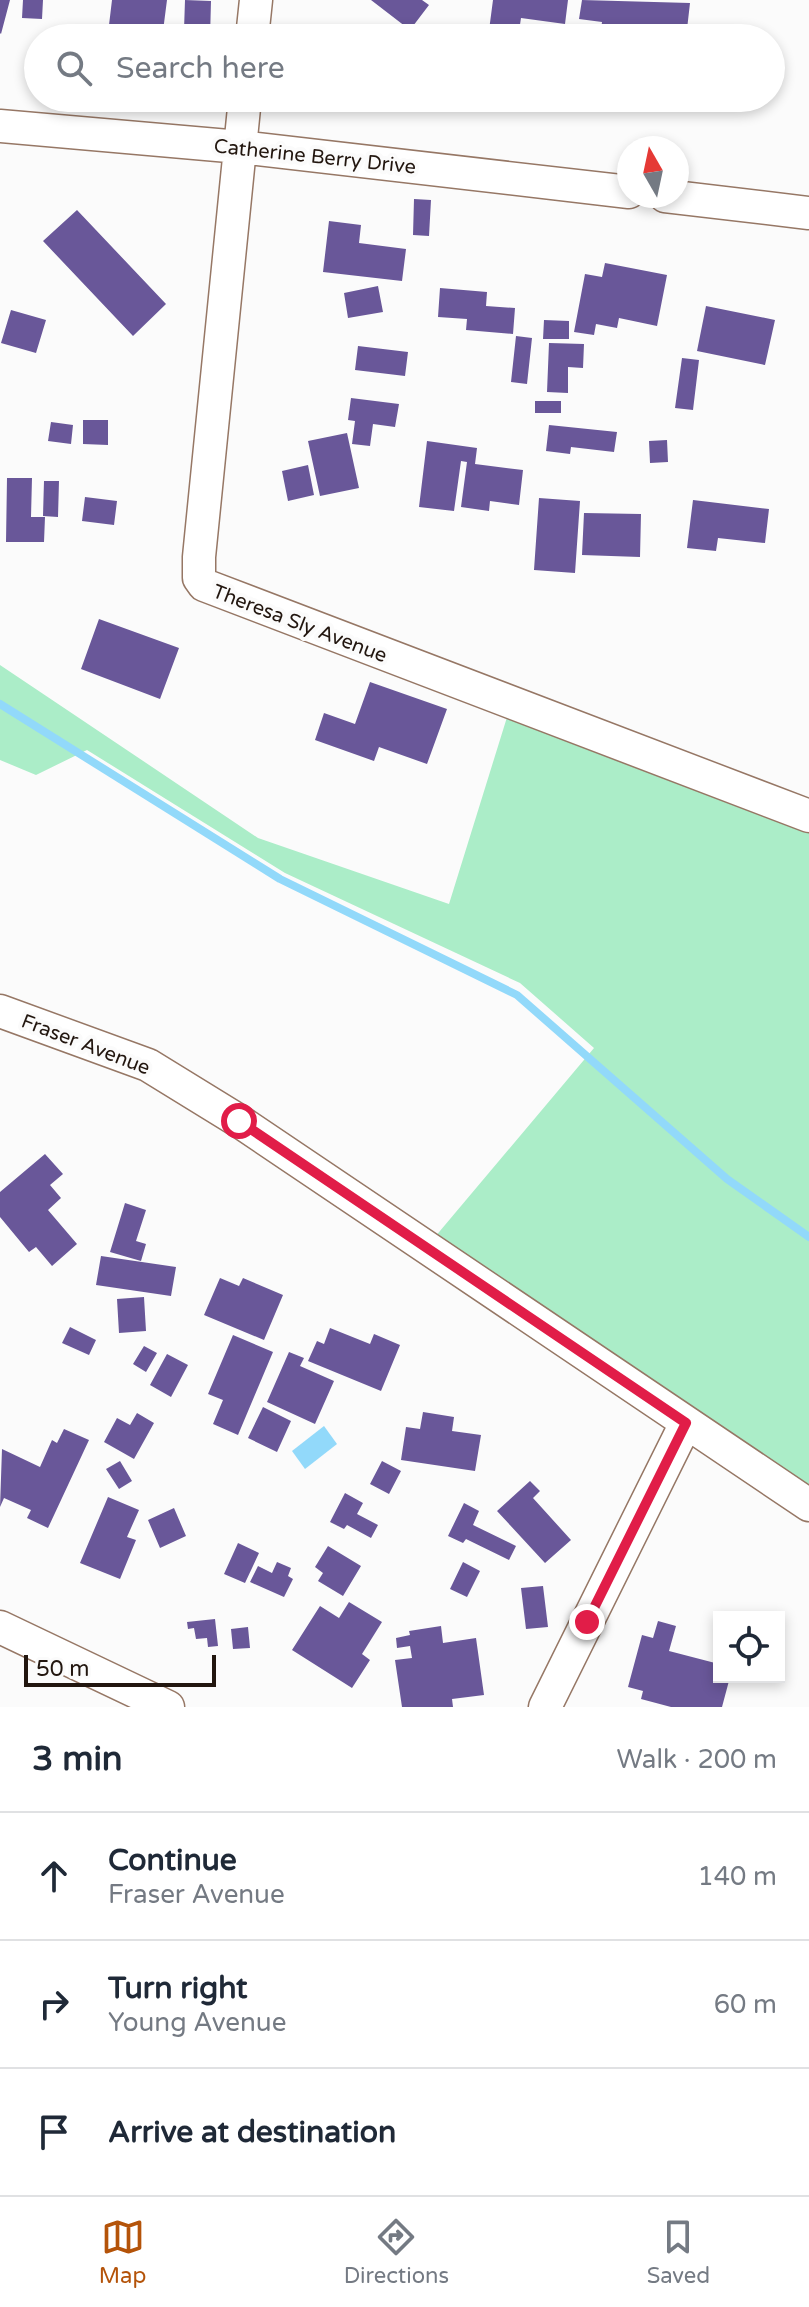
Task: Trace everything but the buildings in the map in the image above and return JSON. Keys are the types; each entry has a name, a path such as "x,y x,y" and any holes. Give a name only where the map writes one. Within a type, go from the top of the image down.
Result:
{"street":[{"path":"253,24 256,0"},
{"path":"240,147 244,112"},
{"name":"Catherine Berry Drive","path":"0,126 240,147 617,191"},
{"name":"Theresa Sly Avenue","path":"240,147 199,557 199,578 204,585 809,816"},
{"path":"689,199 809,213"},
{"name":"Fraser Avenue","path":"0,1011 148,1065 239,1121 809,1505"},
{"path":"545,1707 686,1423"},
{"path":"0,1627 168,1707"}],"green space":[{"path":"0,665 258,838 449,904 508,714 809,830 809,1496 429,1244 594,1048 520,983 285,873 87,750 36,775 0,760"}],"water":[{"path":"324,1426 337,1444 305,1469 292,1451"}],"waterway":[{"path":"0,704 280,879 517,995 727,1179 809,1237"}],"route":[{"path":"239,1121 686,1423 587,1622"}]}
